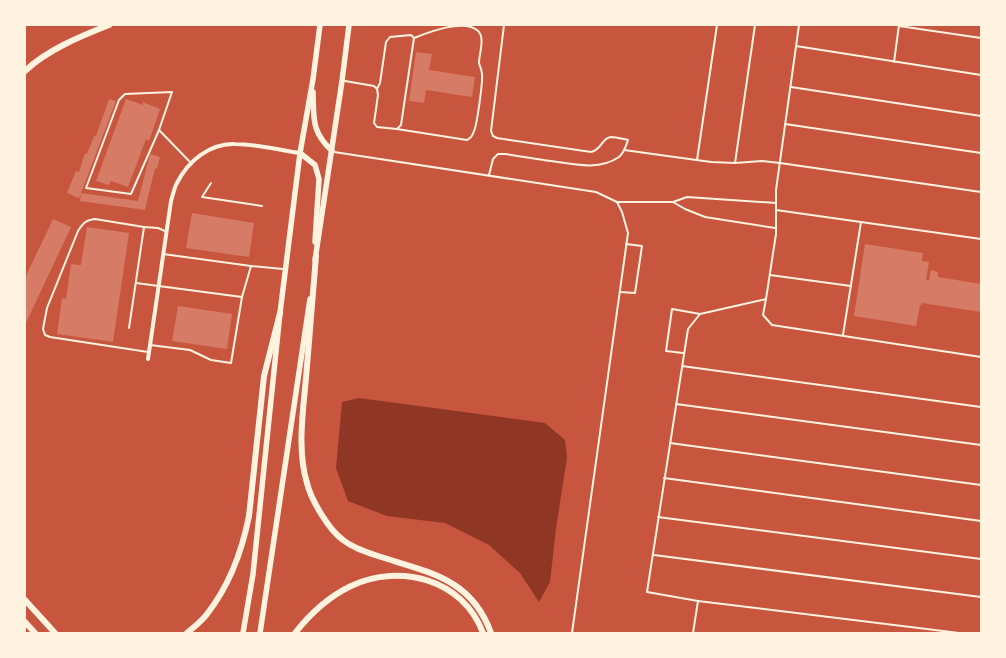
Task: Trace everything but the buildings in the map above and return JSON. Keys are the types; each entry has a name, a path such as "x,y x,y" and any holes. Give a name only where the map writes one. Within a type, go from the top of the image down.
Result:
{"highway":[{"path":"25,71 32,64 72,40 109,25"},
{"path":"243,633 253,574 280,313 300,152 320,25"},
{"path":"260,633 349,25"},
{"path":"313,79 314,126 320,138 332,151"},
{"path":"300,152 315,165 319,179 315,233 316,256 303,416 302,451 307,485 321,513 332,530 343,541 361,550 450,581 478,607 491,633"},
{"path":"188,633 206,616 218,599 230,578 245,534 249,516 264,376 280,313"},
{"path":"295,633 323,604 350,587 362,582 395,575 419,577 445,588 466,605 475,616 483,633"},
{"path":"25,600 54,633"},
{"path":"25,622 35,633"}],"street":[{"path":"148,359 171,201 176,184 185,170 198,156 218,146 233,144 300,152"}],"lane":[{"path":"342,81 374,86 376,88 378,95 374,122 377,127 467,140 475,129 482,73 479,64 481,38 479,32 475,28 456,25 414,38"},
{"path":"489,176 493,159 498,154 588,166 608,162 620,156 628,140 608,138 598,150 591,152 493,136 491,131 504,25"},
{"path":"697,160 717,25"},
{"path":"735,163 755,25"},
{"path":"799,25 776,190 776,228 764,315 772,325 981,357"},
{"path":"894,62 899,25 981,38"},
{"path":"376,88 380,83 386,42 390,37 411,34 414,38"},
{"path":"397,129 401,125 414,38"},
{"path":"796,46 981,76"},
{"path":"790,87 981,116"},
{"path":"172,92 159,130 131,194 86,188 119,100 125,94 172,92"},
{"path":"785,124 981,153"},
{"path":"159,130 191,163"},
{"path":"624,150 697,160 735,163 762,161 780,163 981,192"},
{"path":"332,151 596,192 617,202 673,202 687,197 776,203"},
{"path":"211,182 202,197 262,206"},
{"path":"572,633 628,233 617,202"},
{"path":"673,202 705,217 776,228"},
{"path":"776,210 981,239"},
{"path":"149,352 50,337 45,335 43,329 47,308 78,231 84,222 95,218 158,228 167,232"},
{"path":"843,336 861,222"},
{"path":"129,328 144,226"},
{"path":"619,292 635,294 642,246 626,244"},
{"path":"163,254 286,269"},
{"path":"150,345 190,350 211,360 231,364 242,297 251,266"},
{"path":"770,274 851,286"},
{"path":"136,283 242,297"},
{"path":"684,353 666,351 672,309 700,314 766,299"},
{"path":"700,314 688,329 647,592 959,633"},
{"path":"682,366 981,407"},
{"path":"676,404 981,445"},
{"path":"670,443 981,485"},
{"path":"664,478 981,521"},
{"path":"658,517 981,559"},
{"path":"652,555 981,597"},
{"path":"693,633 698,600"}],"shaded area":[{"path":"359,398 545,423 565,440 567,458 550,582 539,602 520,573 489,545 445,523 387,516 348,501 336,468 342,402"}]}
